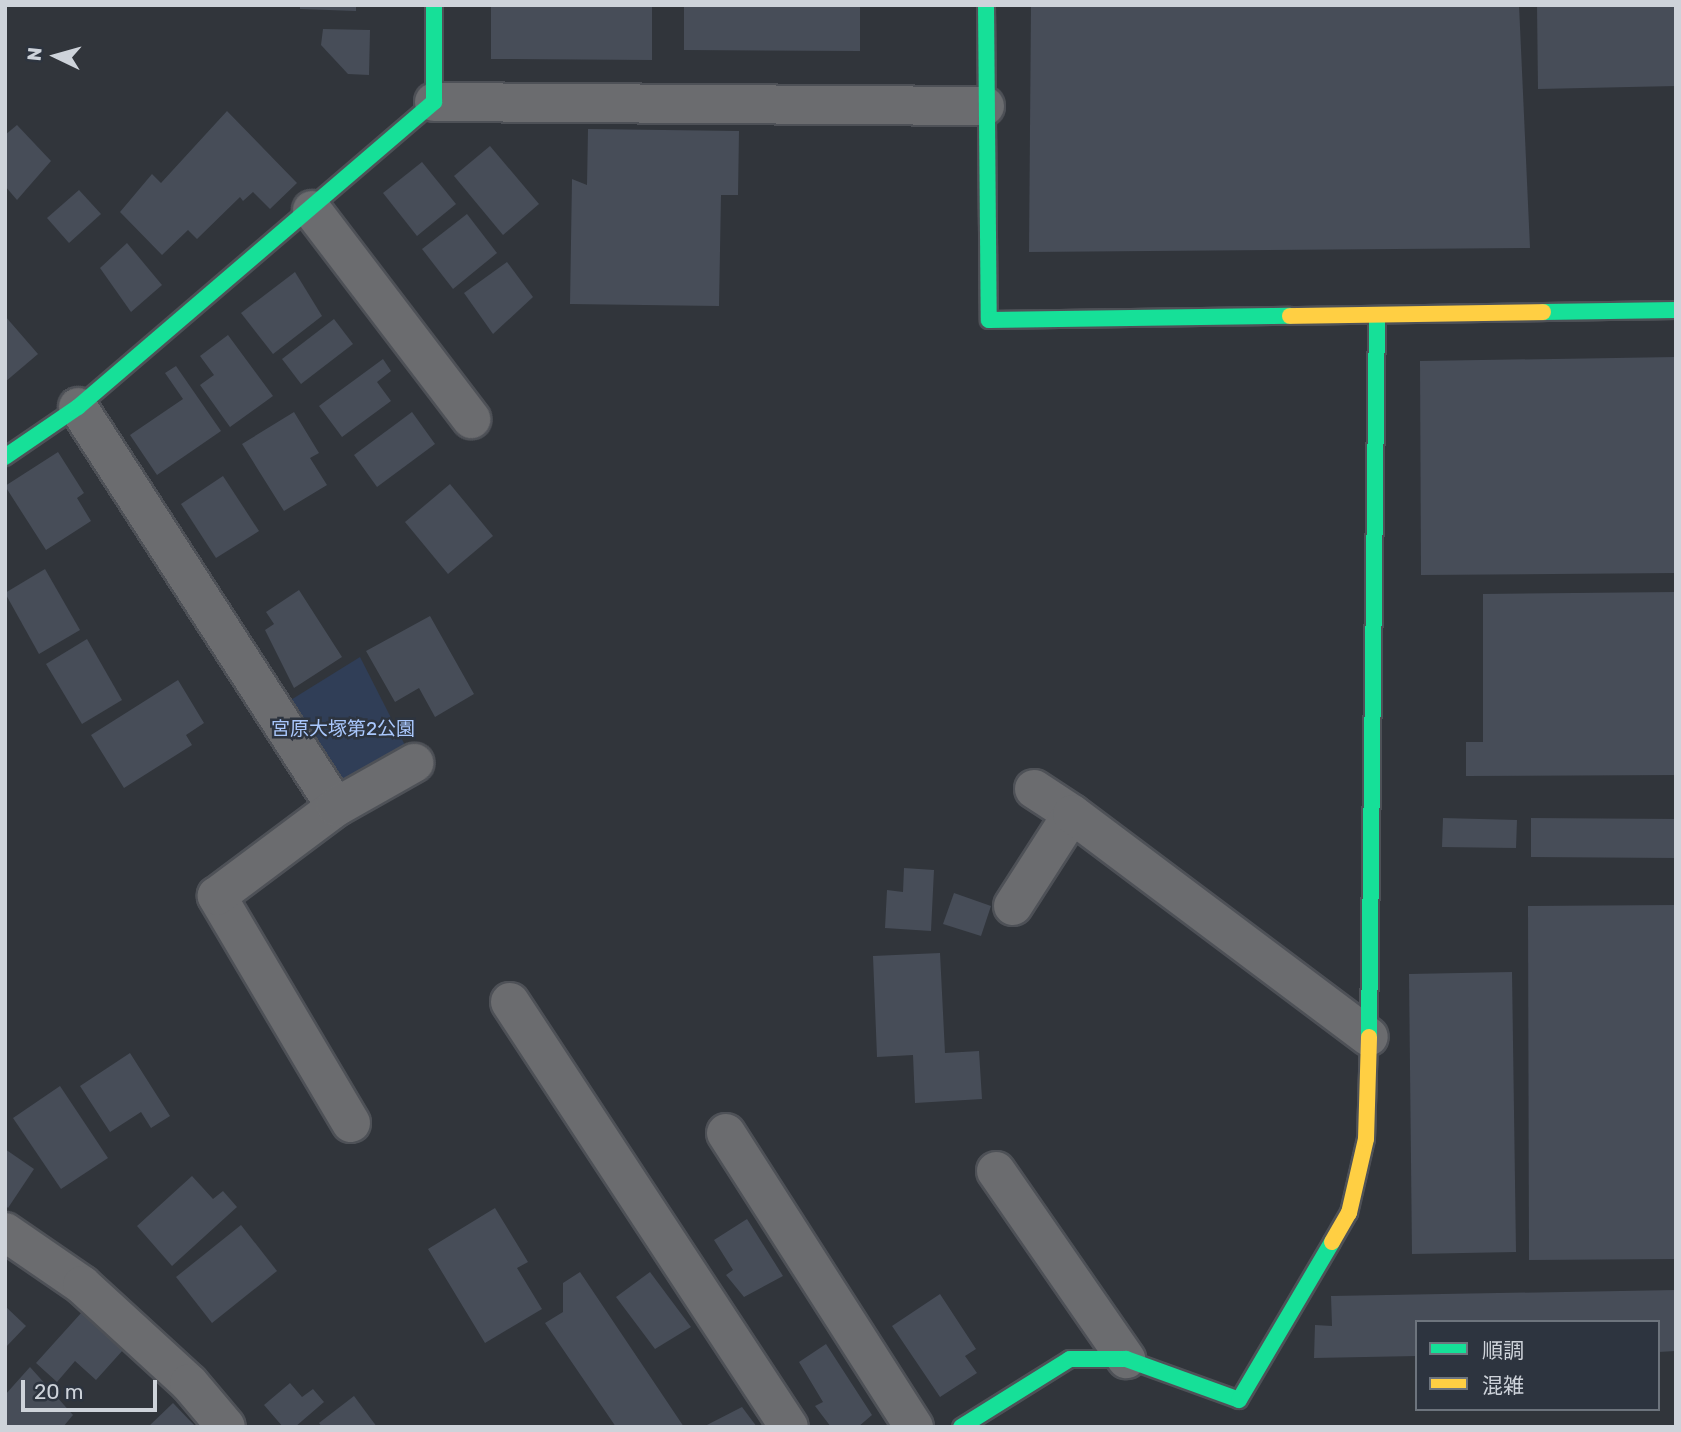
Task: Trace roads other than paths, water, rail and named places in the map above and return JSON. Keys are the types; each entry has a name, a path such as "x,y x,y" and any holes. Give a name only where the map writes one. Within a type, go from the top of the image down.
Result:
{"street":[{"path":"434,102 435,5"},
{"path":"986,5 989,320 1676,310"},
{"path":"5,457 78,407 312,210 434,102 985,106"},
{"path":"312,210 471,419"},
{"path":"961,1427 1070,1359 1126,1359 1238,1400 1349,1213 1366,1139 1377,315"},
{"path":"78,407 336,807"},
{"path":"351,1123 217,896 336,807 414,763"},
{"path":"1034,789 1072,814 1369,1037"},
{"path":"1013,906 1072,814"},
{"path":"510,1002 789,1427"},
{"path":"726,1133 914,1427"},
{"path":"996,1171 1126,1359"},
{"path":"5,1232 82,1285 189,1383 226,1427"}],"park label":[{"name":"宮原大塚第2公園","path":"343,729"}]}
